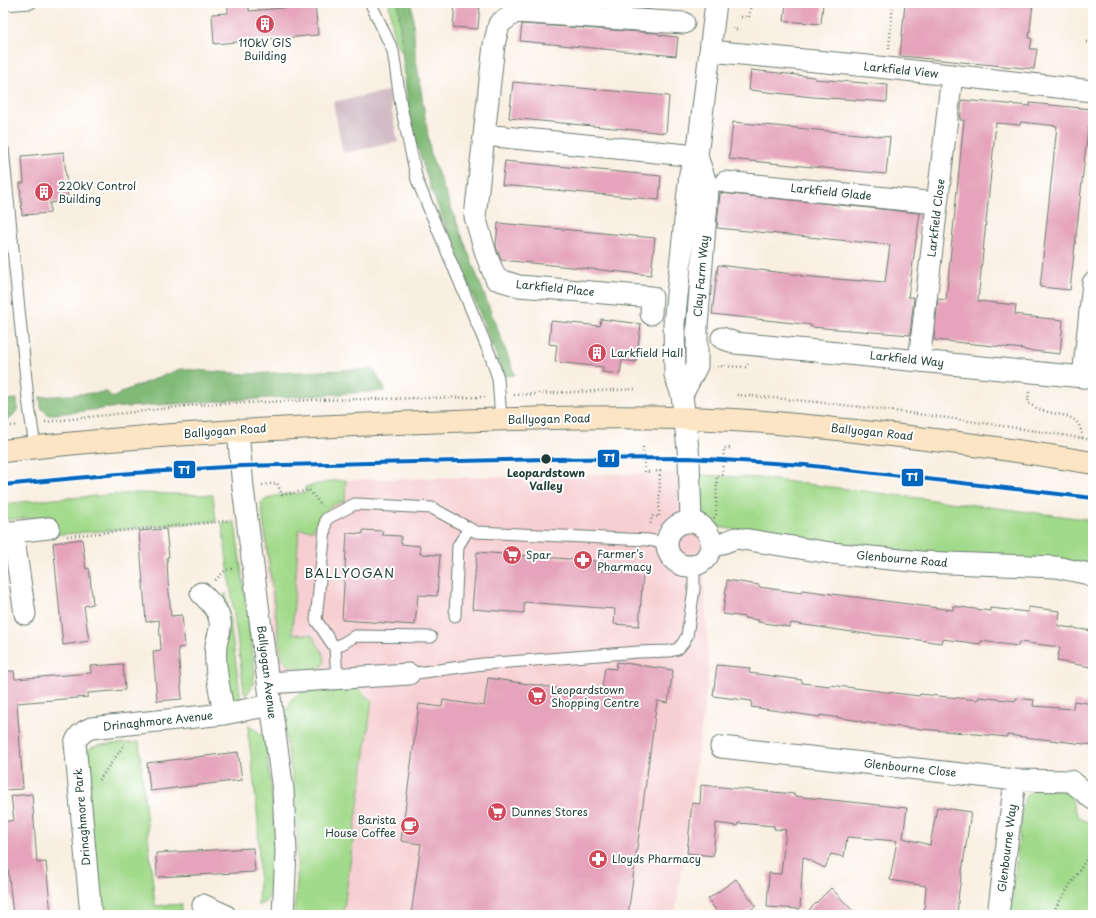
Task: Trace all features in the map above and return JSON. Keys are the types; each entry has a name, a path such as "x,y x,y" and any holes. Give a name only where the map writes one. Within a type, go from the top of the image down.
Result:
{"street":[{"name":"Clay Farm Way","path":"684,418 682,394 675,376 674,324 690,173 697,156 716,3"},
{"name":"Larkfield Place","path":"651,314 652,297 519,286 496,280 487,257 475,217 494,45 499,24 515,12 684,23"},
{"name":"Larkfield View","path":"710,51 1093,91"},
{"name":"Larkfield Close","path":"919,361 952,76"},
{"path":"484,135 697,156"},
{"name":"Larkfield Glade","path":"725,182 937,203"},
{"path":"1088,377 1093,283"},
{"name":"Larkfield Way","path":"722,338 735,343 1088,377"},
{"path":"684,418 698,524"},
{"name":"Ballyogan Road","path":"3,451 106,440 238,430 501,419 684,418 814,426 956,442 1093,463"},
{"name":"Ballyogan Avenue","path":"238,430 243,488 283,790 286,852 283,915"},
{"path":"684,522 698,524 709,533 712,547 705,560 691,566 683,566 676,563 668,551 657,541 668,536 677,525 684,522"},
{"path":"25,614 8,533 56,532"},
{"name":"Glenbourne Road","path":"712,547 736,538 831,553 921,562 1056,567 1089,574 1093,577"},
{"name":"Drinaghmore Avenue","path":"201,593 216,610 220,621 219,636 216,644 216,665 224,714"},
{"path":"268,683 409,674"},
{"name":"Drinaghmore Avenue","path":"91,728 224,714 271,705"},
{"name":"Drinaghmore Park","path":"91,728 83,731 74,743 91,915"},
{"name":"Glenbourne Close","path":"721,747 1015,780 1071,781 1093,799"},
{"name":"Glenbourne Way","path":"998,915 1015,780"},
{"path":"203,905 225,915"}],"lane":[{"path":"3,6 31,3"},
{"path":"371,4 393,51 401,106 418,180 491,356 498,378 501,419"},
{"path":"3,149 28,399 35,447"},
{"path":"337,678 335,648 316,620 326,519 355,504 432,508 476,532 657,541"},
{"path":"455,616 458,546 469,528"},
{"path":"409,674 483,664 638,652 670,651 678,649 683,644 687,636 694,589 694,577 691,566"},
{"path":"335,648 355,636 431,637"}],"path":[{"path":"741,17 749,17 751,3"},
{"path":"889,50 893,3"},
{"path":"1087,42 1093,42"},
{"path":"1031,372 1028,403 1044,411 1070,416 1082,430 1082,438"},
{"path":"3,427 196,404 500,396 636,389"},
{"path":"737,395 855,407 972,422 1093,440"},
{"path":"643,447 646,472 660,471 659,517 652,516 657,541"},
{"path":"698,524 716,516 717,476 722,475 724,448 732,448"},
{"path":"243,488 277,482 282,495 309,490 332,516"},
{"path":"56,532 247,519"},
{"path":"201,593 226,570 254,568"},
{"path":"79,792 92,790 128,740"},
{"path":"1051,915 1093,849"}],"shaded area":[{"path":"388,91 398,142 343,153 333,102"},
{"name":"Leopardstown Shopping Centre","path":"660,473 700,475 700,502 709,673 675,915 343,915 372,701 360,685 279,692 261,503 271,496 306,493 305,487 331,481"}],"green space":[{"path":"389,3 398,3 402,52 395,41"},
{"path":"398,3 412,3 415,52 431,155 515,375 504,376 431,189 410,125"},
{"path":"180,369 246,374 373,369 386,391 109,408 48,415 41,408 40,397 107,392 113,398 124,391"},
{"path":"17,399 18,409 10,419 3,420 3,400"},
{"path":"700,475 759,478 1093,520 1093,568 944,557 723,528 708,519 704,514 700,500"},
{"path":"346,480 345,501 334,505 325,511 318,519 313,530 299,529 292,634 312,635 325,660 322,666 318,669 307,672 289,665 283,660 281,655 261,503 271,497 306,493 305,487 331,481"},
{"path":"136,493 213,495 216,521 53,535 51,516 3,520 3,504"},
{"path":"235,522 255,671 253,685 246,696 244,691 222,523"},
{"path":"226,593 241,700 236,701 229,697 221,599"},
{"path":"358,688 372,701 343,915 294,915 297,882 297,826 294,788 287,747 284,715 292,699 299,693"},
{"path":"249,725 261,734 266,746 273,805 276,857 275,884 266,901 258,906 258,821 248,735"},
{"path":"139,742 155,906 182,904 181,915 99,915 85,751 98,745"},
{"path":"1035,787 1069,792 1077,815 1086,821 1093,823 1093,915 1010,915 1023,804 1028,794"}],"building":[{"name":"110kV GIS Building","path":"294,3 315,3 318,35 214,44 212,14 228,13 228,6 249,4 249,11 294,7"},
{"path":"455,3 480,3 478,29 453,27"},
{"path":"612,3 652,3 651,9 612,6"},
{"path":"786,3 823,3 821,24 784,21"},
{"path":"905,3 952,3 951,5 1002,8 1002,3 1033,3 1029,38 1032,39 1030,49 1037,49 1034,69 900,56"},
{"path":"522,24 657,33 659,35 678,37 676,56 520,41"},
{"path":"751,70 815,77 815,79 888,85 887,102 813,97 749,90"},
{"path":"513,82 669,96 666,133 509,118"},
{"path":"962,100 1030,106 1030,103 1092,109 1090,129 1088,128 1070,290 1040,287 1057,126 1021,122 1020,125 996,123 978,301 1016,305 1015,314 1022,316 1063,320 1060,354 934,340 938,299 946,300 964,120 960,120"},
{"path":"733,122 890,137 886,174 729,159"},
{"name":"220kV Control Building","path":"64,152 68,201 50,203 50,213 22,215 20,183 24,183 22,156"},
{"path":"505,161 661,176 659,200 502,185"},
{"path":"720,193 920,213 908,297 914,297 910,335 811,327 811,325 712,314 718,265 801,275 800,276 885,282 890,245 717,228"},
{"path":"498,223 655,238 651,275 501,260 496,246"},
{"name":"Larkfield Hall","path":"601,319 641,324 636,362 622,360 620,374 602,372 603,367 555,362 557,345 549,344 551,321 600,326"},
{"path":"166,529 169,557 167,557 171,616 182,615 185,647 178,648 182,699 157,701 153,651 161,650 159,620 146,622 139,531"},
{"path":"363,530 383,531 382,535 401,536 401,544 420,546 420,554 440,555 437,596 418,595 415,625 342,620 347,533 363,534"},
{"path":"82,539 86,569 89,568 93,604 84,606 89,641 63,645 53,543"},
{"path":"477,552 595,561 595,570 643,574 639,626 614,624 615,609 524,602 524,613 472,609"},
{"path":"727,580 759,585 759,587 801,593 802,590 953,610 953,606 990,611 990,608 1028,612 1028,607 1060,611 1058,626 1093,631 1093,653 1091,667 1057,661 1060,647 1019,642 1018,646 981,641 980,644 942,639 941,643 791,623 790,627 758,622 759,620 744,618 745,617 723,614"},
{"path":"617,662 673,670 668,703 657,701 628,915 411,915 421,844 401,841 419,704 442,707 443,700 484,706 488,678 583,692 601,693 605,668 616,669"},
{"path":"123,664 125,690 88,693 88,697 17,703 23,789 3,790 3,671 14,671 15,679 91,673 90,666"},
{"path":"717,665 750,668 749,673 802,680 802,683 919,696 920,694 978,700 979,697 1016,701 1016,698 1034,700 1033,706 1073,709 1074,701 1093,704 1093,745 1007,735 1007,737 891,726 820,715 820,717 751,707 752,701 713,696"},
{"path":"238,752 242,780 150,791 147,763"},
{"path":"701,785 794,794 794,796 907,808 903,838 930,845 937,807 971,812 959,891 957,915 924,915 926,886 890,880 897,841 847,837 844,857 831,854 825,868 803,857 800,909 767,907 769,873 781,874 786,830 774,829 774,826 738,823 737,826 716,823 713,856 687,853 692,803 700,804"},
{"path":"32,794 37,863 46,862 51,915 13,915 6,850 3,850 3,822 14,820 11,796"},
{"path":"253,848 255,872 157,877 156,853"},
{"path":"736,879 756,906 743,915 719,915 708,899"},
{"path":"831,888 857,915 804,915"}],"transit line":[{"name":"T1","path":"3,485 118,474 241,466 548,459 689,458 805,465 1093,498"}],"place":[{"name":"110kV GIS Building","path":"265,24"},
{"name":"220kV Control Building","path":"44,192"},
{"name":"Larkfield Hall","path":"597,353"},
{"name":"Leopardstown Valley","path":"546,459"},
{"name":"Spar","path":"512,555"},
{"name":"Farmer's Pharmacy","path":"583,560"},
{"name":"Leopardstown Shopping Centre","path":"537,696"},
{"name":"Dunnes Stores","path":"497,812"},
{"name":"Barista House Coffee","path":"410,826"},
{"name":"Lloyds Pharmacy","path":"598,859"}],"district":[{"name":"BALLYOGAN","path":"350,573"}]}
